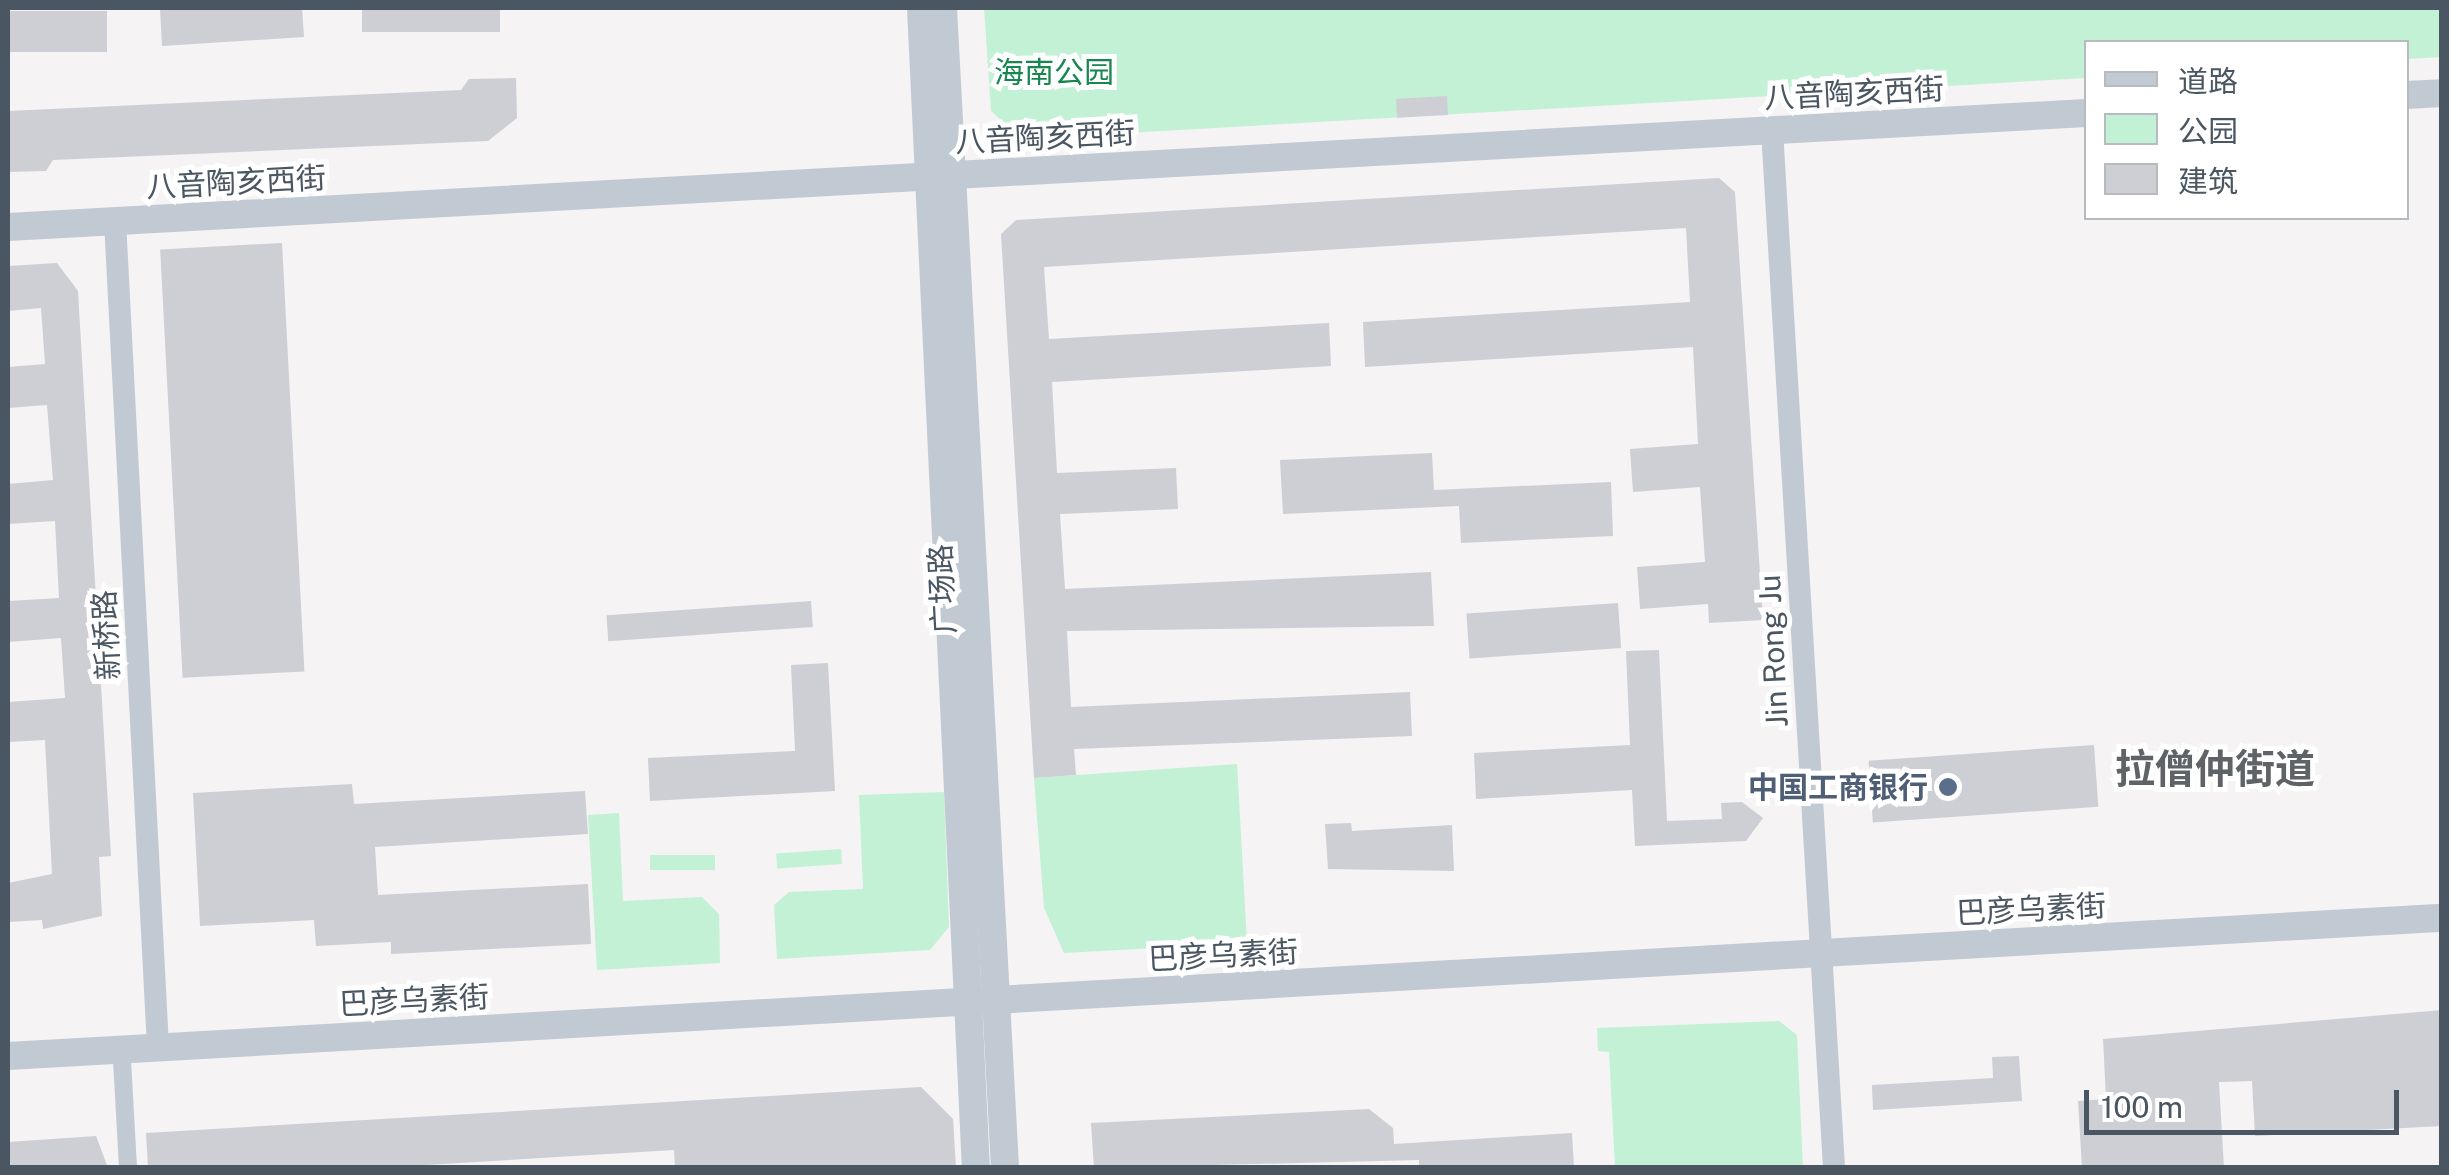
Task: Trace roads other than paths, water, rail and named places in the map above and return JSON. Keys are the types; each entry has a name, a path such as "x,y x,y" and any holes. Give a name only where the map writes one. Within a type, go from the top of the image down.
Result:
{"street":[{"name":"广场路","path":"921,8 942,176 1005,1168"},
{"name":"广场路","path":"943,8 942,176 966,1007 976,1168"},
{"path":"2409,95 2442,93"},
{"name":"八音陶亥西街","path":"8,227 2084,113"},
{"name":"Jin Rong Ju","path":"1772,130 1834,1168"},
{"name":"新桥路","path":"115,221 158,1047"},
{"name":"巴彦乌素街","path":"8,1056 996,1006 1821,959 2442,918"},
{"name":"巴彦乌素街","path":"1821,959 2442,930"},
{"name":"巴彦乌素街","path":"8,1067 966,1007"},
{"path":"122,1060 128,1168"}],"place":[{"name":"中国工商银行","path":"1948,787"}],"district":[{"name":"拉僧仲街道","path":"2215,769"}],"park label":[{"name":"海南公园","path":"1054,72"}]}
